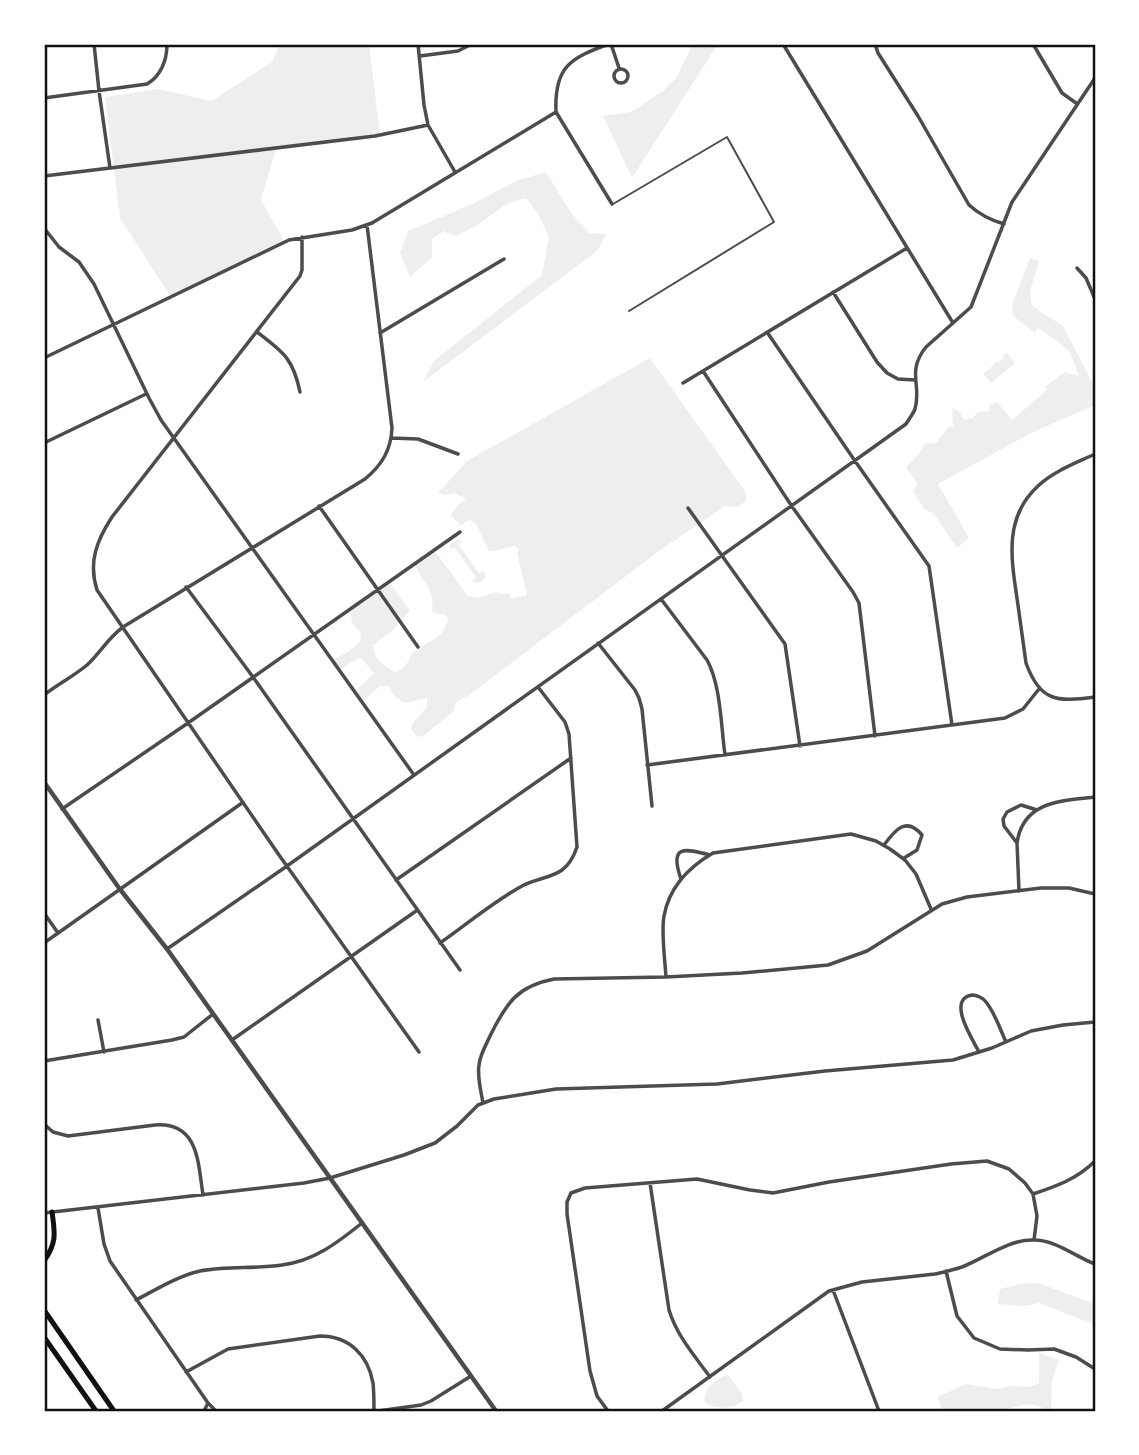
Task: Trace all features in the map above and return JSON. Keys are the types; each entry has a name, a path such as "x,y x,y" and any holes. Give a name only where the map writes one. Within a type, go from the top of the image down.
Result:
{"highway":[{"path":"44,1261 55,1239 52,1213"},
{"path":"44,1310 114,1411"},
{"path":"44,1337 96,1411"}],"street":[{"path":"94,44 110,168"},
{"path":"44,98 147,84 159,74 166,58 167,44"},
{"path":"418,44 428,125 455,172"},
{"path":"419,56 458,51 472,44"},
{"path":"612,204 555,112 556,91 564,69 579,55 610,44 619,69"},
{"path":"783,44 953,323"},
{"path":"875,44 969,205 978,213 1004,224"},
{"path":"1033,44 1062,93 1077,104"},
{"path":"619,69 628,73 628,79 624,83 614,78 619,69"},
{"path":"167,949 906,424 916,405 915,380 920,354 974,303 1012,202 1095,78"},
{"path":"44,358 289,240 367,225 555,112"},
{"path":"44,176 375,136 428,125"},
{"path":"44,695 84,667 114,633 373,472 384,459 391,438 392,420 367,225"},
{"path":"44,228 59,247 79,262 88,273 161,419 414,775"},
{"path":"302,237 300,276 112,517 101,534 95,552 94,575 97,590 419,1052"},
{"path":"683,383 907,248"},
{"path":"380,333 504,259"},
{"path":"1077,268 1086,278 1095,299"},
{"path":"833,292 877,362 887,373 898,379 915,380"},
{"path":"257,332 282,351 293,366 300,392"},
{"path":"767,332 929,566 952,725"},
{"path":"703,371 859,603 875,736"},
{"path":"44,443 147,393"},
{"path":"391,438 418,439 458,454"},
{"path":"1095,454 1058,472 1038,486 1020,511 1014,526 1011,557 1026,663 1031,678 1039,690 1053,697 1067,700 1095,697"},
{"path":"319,506 418,647"},
{"path":"688,508 785,644 800,746"},
{"path":"62,809 460,532"},
{"path":"186,587 253,677 460,970"},
{"path":"661,599 712,669 725,755"},
{"path":"598,643 639,698 652,806"},
{"path":"440,943 524,884 564,869 573,858 577,847 569,734 565,722 538,686"},
{"path":"647,765 1005,718 1023,709 1039,690"},
{"path":"396,880 571,758"},
{"path":"44,782 119,888 167,949 496,1411"},
{"path":"1019,891 1019,828 1030,814 1043,806 1058,802 1095,797"},
{"path":"44,943 243,802"},
{"path":"1017,843 1004,826 1003,819 1007,812 1021,805 1037,810"},
{"path":"884,845 895,831 905,825 918,830 922,835 917,850 903,858"},
{"path":"666,977 663,919 669,897 681,879 698,862 710,855 740,848 851,834 876,841 903,858 916,874 931,910"},
{"path":"681,879 676,865 679,853 690,850 710,855"},
{"path":"483,1103 478,1064 502,1011 515,995 529,986 554,979 666,977 828,965 867,951 942,904 967,897 1041,888 1069,888 1095,894"},
{"path":"232,1040 417,910"},
{"path":"44,913 58,933"},
{"path":"979,1052 967,1028 960,1005 968,996 975,995 986,1001 1006,1042"},
{"path":"44,1061 184,1037 213,1014"},
{"path":"98,1020 104,1052"},
{"path":"44,1213 330,1178 435,1143 478,1105 494,1099 555,1089 717,1084 953,1060 1031,1031 1095,1022"},
{"path":"44,1124 53,1132 68,1136 162,1125 177,1128 189,1137 196,1150 203,1195"},
{"path":"608,1411 597,1396 590,1371 566,1214 571,1193 585,1188 697,1179 773,1193 829,1182 987,1161 1009,1169 1033,1194 1037,1216 1034,1240"},
{"path":"1033,1194 1066,1183 1084,1172 1095,1161"},
{"path":"650,1183 673,1324 710,1377"},
{"path":"98,1207 104,1244 110,1261 186,1373 216,1411"},
{"path":"136,1300 201,1271 284,1265 309,1258 328,1250 362,1223"},
{"path":"662,1411 829,1291 862,1282 961,1268 1015,1243 1034,1240 1055,1244 1095,1264"},
{"path":"946,1271 957,1315 974,1338 1000,1349 1054,1349 1076,1356 1095,1368"},
{"path":"833,1290 879,1411"},
{"path":"186,1373 228,1349 330,1336 341,1338 363,1357 373,1384 376,1411 421,1405 471,1376"},
{"path":"204,1411 208,1404"}],"lane":[{"path":"612,204 727,137 774,222 629,311"}],"shaded area":[{"path":"280,44 369,44 380,135 276,149 261,200 285,242 171,297 120,218 105,97 158,89 211,101 272,62"},
{"path":"693,44 718,44 632,178 603,116 631,112 664,90 676,78"},
{"path":"546,172 573,216 590,233 606,234 598,250 423,382 434,361 542,275 549,237 538,214 526,198 508,203 476,226 456,236 444,231 432,239 432,257 410,277 400,253 408,231 470,205 519,180"},
{"path":"1030,258 1039,261 1030,291 1032,306 1063,326 1095,388 1095,405 1031,433 938,484 969,538 957,548 933,513 925,510 913,491 918,484 906,467 919,454 925,443 935,444 949,427 953,427 952,408 959,411 964,420 973,418 978,412 989,411 989,405 997,402 1012,420 1047,390 1045,387 1065,372 1079,376 1070,352 1038,328 1035,333 1013,316 1012,305"},
{"path":"1007,353 1015,363 991,383 983,374"},
{"path":"650,358 745,491 746,501 737,507 725,506 659,551 469,695 456,702 453,712 422,737 411,729 412,724 427,707 427,698 405,703 394,696 389,686 380,686 362,702 355,692 374,673 361,658 340,670 332,660 360,642 361,632 352,622 351,608 389,582 410,611 393,630 373,645 380,662 395,672 403,668 414,652 443,631 448,618 432,611 432,595 415,564 434,550 468,596 479,598 496,592 504,595 509,593 511,599 527,595 517,553 519,550 515,546 489,551 475,523 470,520 460,525 451,515 466,499 454,493 438,493 467,461"},
{"path":"458,539 462,541 459,545 479,573 485,573 482,582 472,581 476,577 455,548 450,549 450,544"},
{"path":"1038,1283 1095,1304 1095,1325 1039,1303 1024,1306 998,1304 1000,1289"},
{"path":"1039,1353 1059,1360 1052,1380 1051,1410 1029,1404 996,1411 943,1411 937,1397 966,1384 996,1389 1028,1387 1039,1383"},
{"path":"727,1375 742,1394 743,1401 725,1408 705,1403 705,1394 710,1386"}]}
